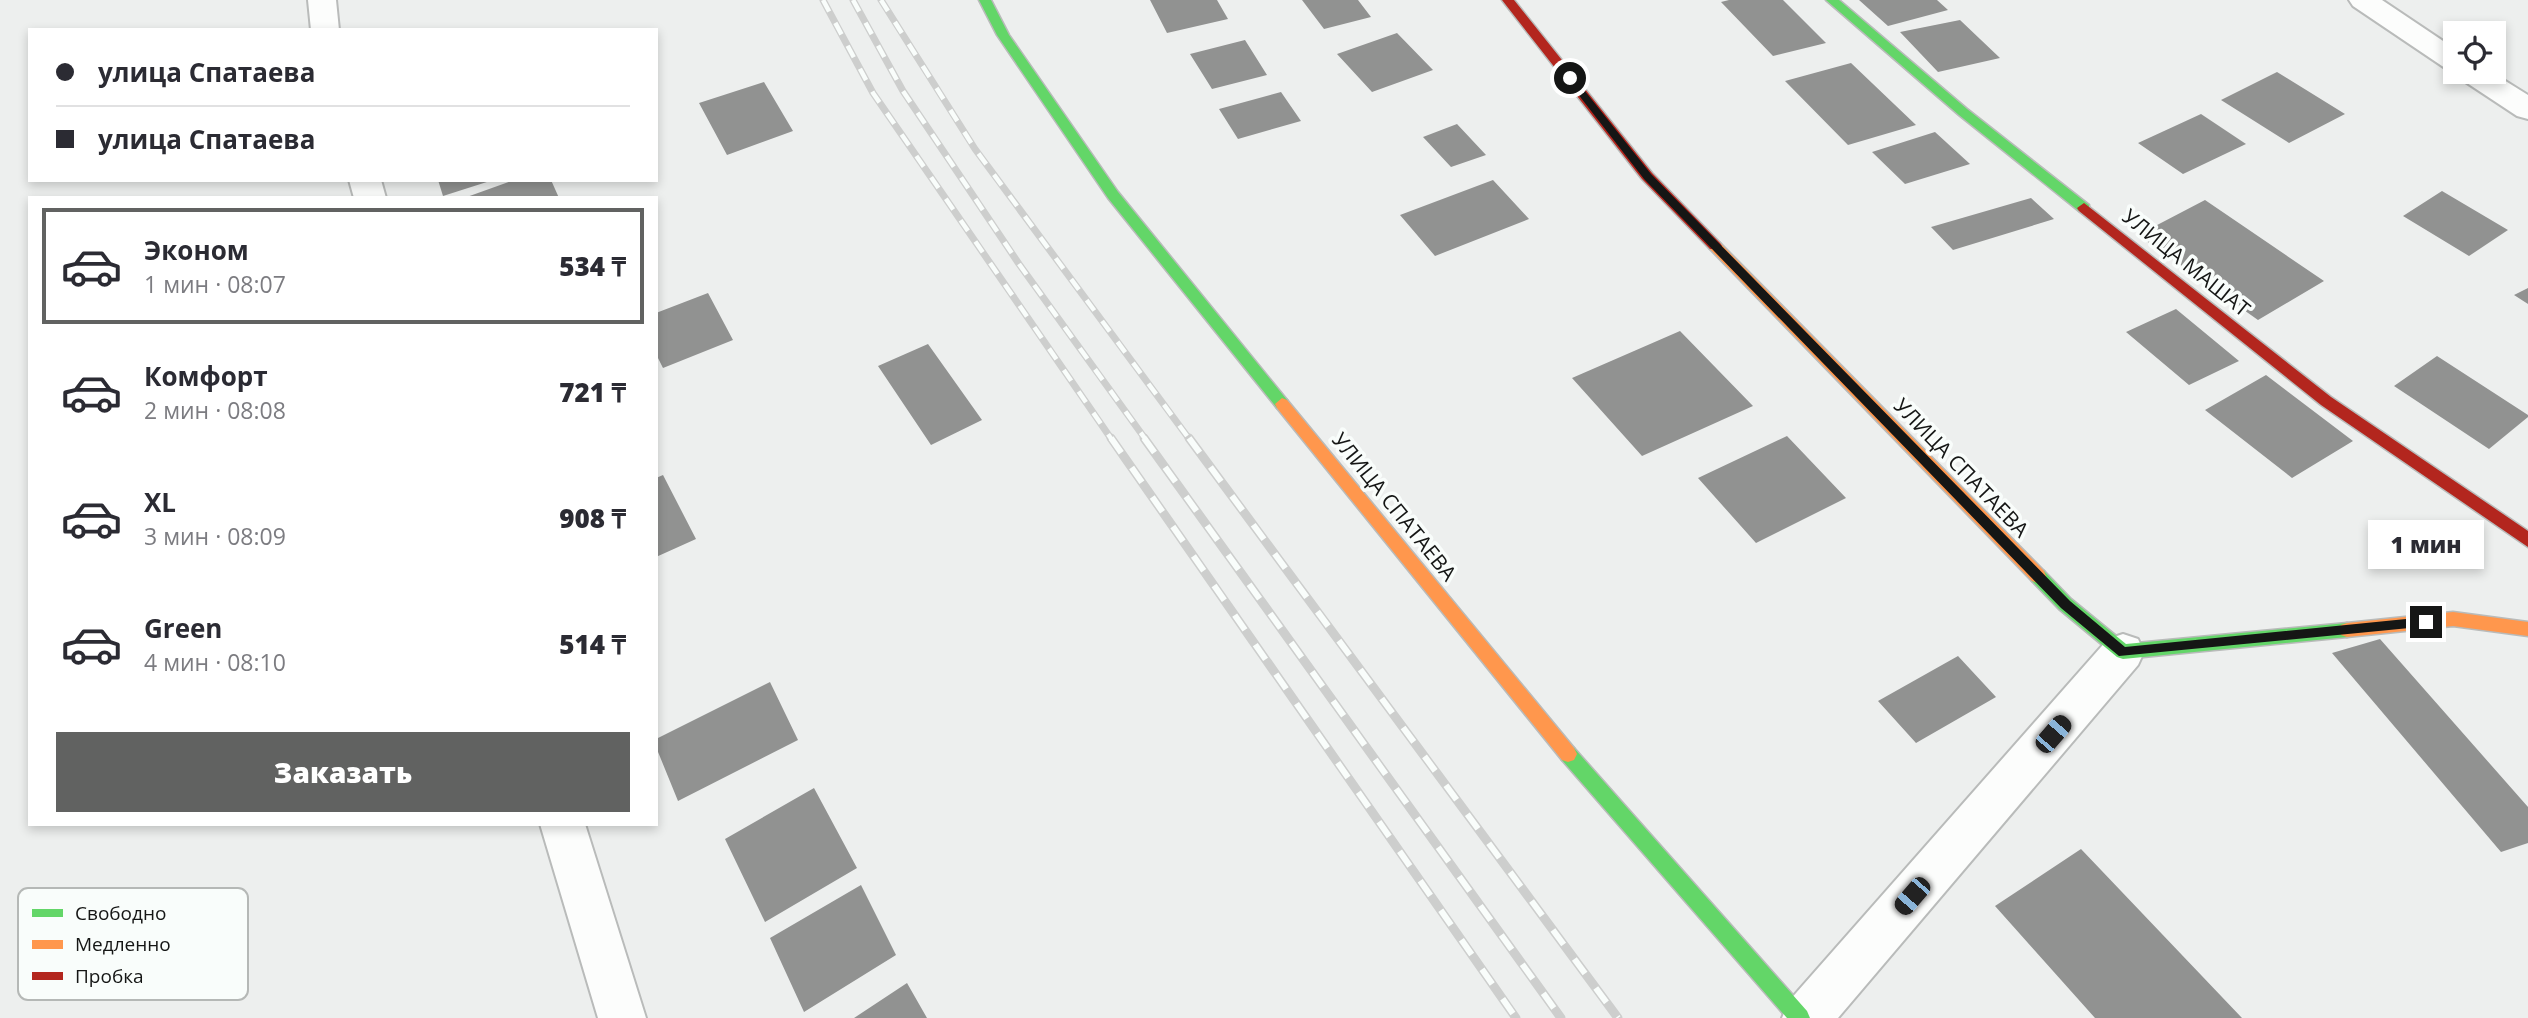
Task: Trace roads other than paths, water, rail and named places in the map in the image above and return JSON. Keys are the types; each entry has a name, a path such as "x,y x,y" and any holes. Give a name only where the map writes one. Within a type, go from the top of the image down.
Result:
{"street":[{"path":"322,0 325,28"},
{"name":"УЛИЦА СПАТАЕВА","path":"985,0 1003,35 1113,195 1554,738 1800,1018"},
{"name":"УЛИЦА СПАТАЕВА","path":"1508,0 1647,176 2056,594 2123,652"},
{"name":"УЛИЦА МАШАТ","path":"1832,0 1963,112 2326,401 2528,540"},
{"path":"2363,0 2443,54"},
{"path":"2489,84 2528,109"},
{"path":"1806,1018 2123,652 2453,619 2528,629"},
{"path":"563,826 622,1018"}],"railway":[{"path":"823,0 873,93 1112,440"},
{"path":"853,0 903,91 1019,264 1146,440"},
{"path":"881,0 975,149 1190,440"},
{"path":"1111,438 1516,1018"},
{"path":"1144,438 1561,1018"},
{"path":"1189,438 1618,1018"}]}
